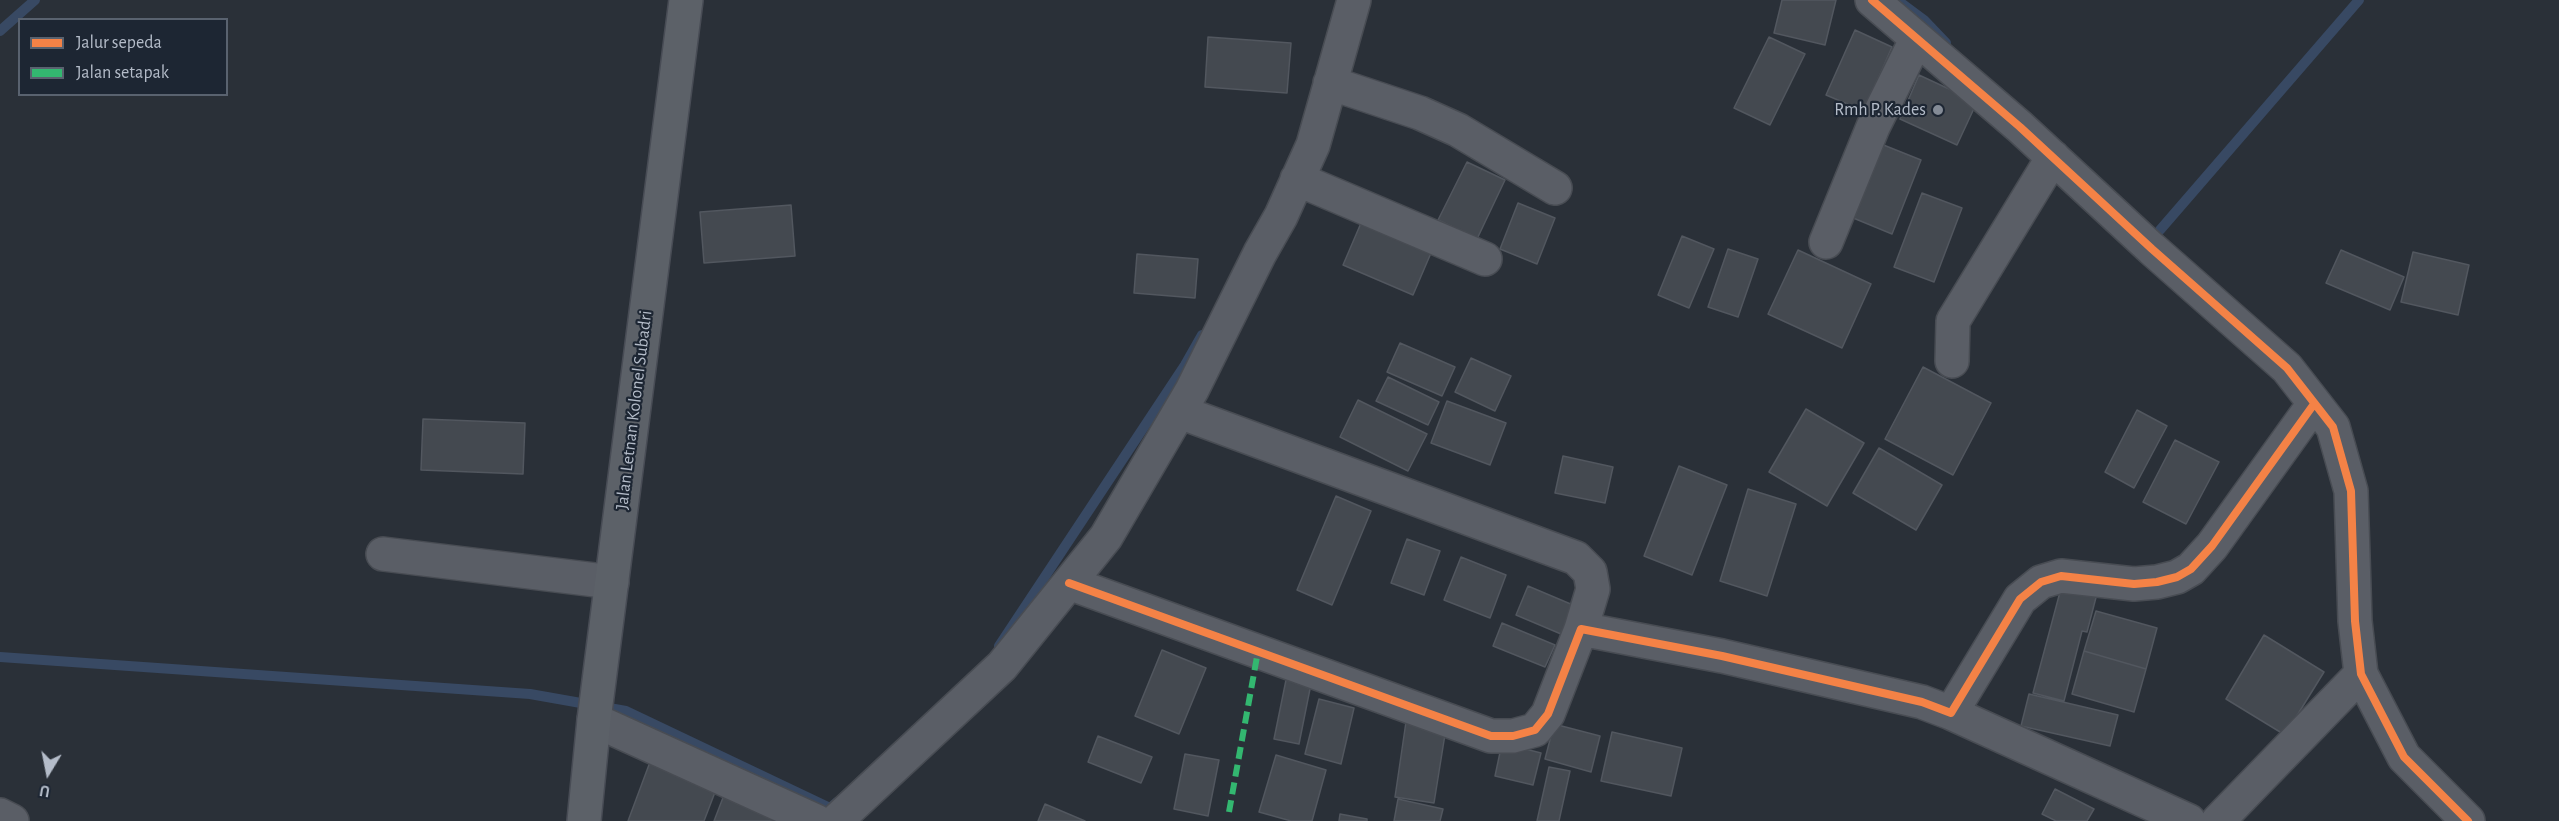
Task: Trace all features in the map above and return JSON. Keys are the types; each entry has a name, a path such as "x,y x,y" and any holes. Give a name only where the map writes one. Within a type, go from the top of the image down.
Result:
{"main road":[{"name":"Jalan Letnan Kolonel Subadri","path":"584,821 594,720 686,0"}],"street":[{"path":"836,821 1002,666 1106,537 1180,412 1281,216 1313,145 1354,0"},
{"path":"1872,0 2053,157 2152,249 2287,368 2333,427 2351,491 2355,621 2361,674 2404,757 2468,821"},
{"path":"1826,242 1873,127 1916,39"},
{"path":"1330,83 1420,113 1458,130 1555,188"},
{"path":"1952,362 1953,321 2053,157"},
{"path":"1297,180 1485,259"},
{"path":"1951,712 2020,599 2041,582 2061,576 2134,584 2157,582 2177,578 2191,568 2212,546 2314,404"},
{"path":"1069,583 1491,736 1513,736 1535,730 1548,714 1581,629 1593,589 1590,572 1576,558 1180,412"},
{"path":"383,554 612,582"},
{"path":"1581,629 1722,656 1922,702 1951,712 2189,821"},
{"path":"2218,821 2361,674"},
{"path":"594,720 816,821"},
{"path":"0,815 12,821"}],"building":[{"path":"1782,0 1836,0 1825,45 1774,33"},
{"path":"1855,30 1892,47 1864,111 1826,95"},
{"path":"1208,37 1291,43 1287,93 1205,87"},
{"path":"1769,37 1805,54 1770,125 1734,108"},
{"name":"Rmh P. Kades","path":"1919,75 1977,102 1957,145 1900,119"},
{"path":"1876,142 1921,160 1892,234 1846,215"},
{"path":"1467,162 1505,180 1477,239 1438,220"},
{"path":"1922,193 1962,208 1934,282 1894,267"},
{"path":"1518,203 1555,218 1537,264 1500,249"},
{"path":"791,205 795,256 704,263 700,212"},
{"path":"1361,223 1431,253 1413,295 1343,265"},
{"path":"1682,236 1714,249 1689,308 1658,295"},
{"path":"1728,249 1758,259 1738,317 1708,307"},
{"path":"1798,250 1871,284 1842,348 1768,314"},
{"path":"2341,250 2404,277 2390,310 2326,283"},
{"path":"2413,252 2469,265 2458,315 2401,302"},
{"path":"1137,254 1198,259 1195,298 1134,293"},
{"path":"1400,343 1455,367 1442,396 1387,372"},
{"path":"1471,358 1511,376 1495,411 1455,392"},
{"path":"1923,367 1991,403 1953,475 1885,439"},
{"path":"1388,377 1439,402 1428,425 1376,401"},
{"path":"1358,400 1427,434 1408,471 1340,437"},
{"path":"1447,401 1506,423 1490,465 1431,443"},
{"path":"1806,409 1864,443 1827,506 1769,472"},
{"path":"2137,410 2167,426 2134,488 2105,472"},
{"path":"423,419 525,423 523,474 421,470"},
{"path":"2175,440 2219,462 2186,524 2143,502"},
{"path":"1879,448 1942,485 1916,530 1853,493"},
{"path":"1563,456 1613,467 1605,503 1555,493"},
{"path":"1679,466 1727,485 1692,575 1644,556"},
{"path":"1748,489 1796,504 1767,596 1720,581"},
{"path":"1336,496 1371,511 1332,605 1297,590"},
{"path":"1407,539 1440,551 1424,595 1391,583"},
{"path":"1461,557 1506,575 1490,618 1444,600"},
{"path":"2064,577 2099,586 2087,632 2082,631 2064,701 2033,693"},
{"path":"1528,586 1573,605 1561,634 1516,615"},
{"path":"2096,611 2157,628 2146,669 2084,651"},
{"path":"1502,623 1555,645 1545,667 1493,646"},
{"path":"2264,635 2324,672 2285,735 2226,699"},
{"path":"1162,650 1206,668 1179,734 1135,716"},
{"path":"2084,651 2146,669 2134,712 2072,694"},
{"path":"1286,680 1311,684 1299,744 1274,739"},
{"path":"2029,694 2118,715 2110,746 2021,726"},
{"path":"1319,699 1354,708 1341,764 1305,754"},
{"path":"1407,715 1447,722 1434,803 1395,797"},
{"path":"1554,724 1600,736 1591,772 1545,759"},
{"path":"1612,732 1682,748 1671,796 1601,781"},
{"path":"1098,736 1152,757 1141,783 1088,762"},
{"path":"1502,743 1541,753 1533,785 1495,776"},
{"path":"1185,754 1219,760 1208,816 1174,809"},
{"path":"1276,755 1326,770 1312,821 1291,821 1259,812"},
{"path":"650,762 717,787 704,821 628,821"},
{"path":"1549,767 1570,771 1559,821 1537,821"},
{"path":"2055,789 2094,809 2087,821 2056,821 2042,814"},
{"path":"724,795 778,814 776,821 714,821"},
{"path":"1398,799 1443,809 1440,821 1394,821"},
{"path":"1045,804 1085,821 1038,821"},
{"path":"1340,814 1367,819 1367,821 1339,821"}],"waterway":[{"path":"0,31 35,0"},
{"path":"1897,0 1924,20 1946,43"},
{"path":"2160,230 2359,0"},
{"path":"999,646 1185,365 1202,335"},
{"path":"0,657 530,694 626,711 830,808 837,802"}],"marked path":[{"path":"1229,812 1258,651"}],"cycle path":[{"path":"1872,0 2020,127 2152,249 2287,368 2333,427 2351,491 2355,621 2361,674 2404,757 2468,821"},
{"path":"1069,583 1491,736 1513,736 1535,730 1548,714 1581,629 1722,656 1922,702 1951,713 2020,599 2041,582 2061,576 2134,584 2177,577 2191,569 2212,546 2314,404"}],"place":[{"name":"Rmh P. Kades","path":"1938,110"}]}
